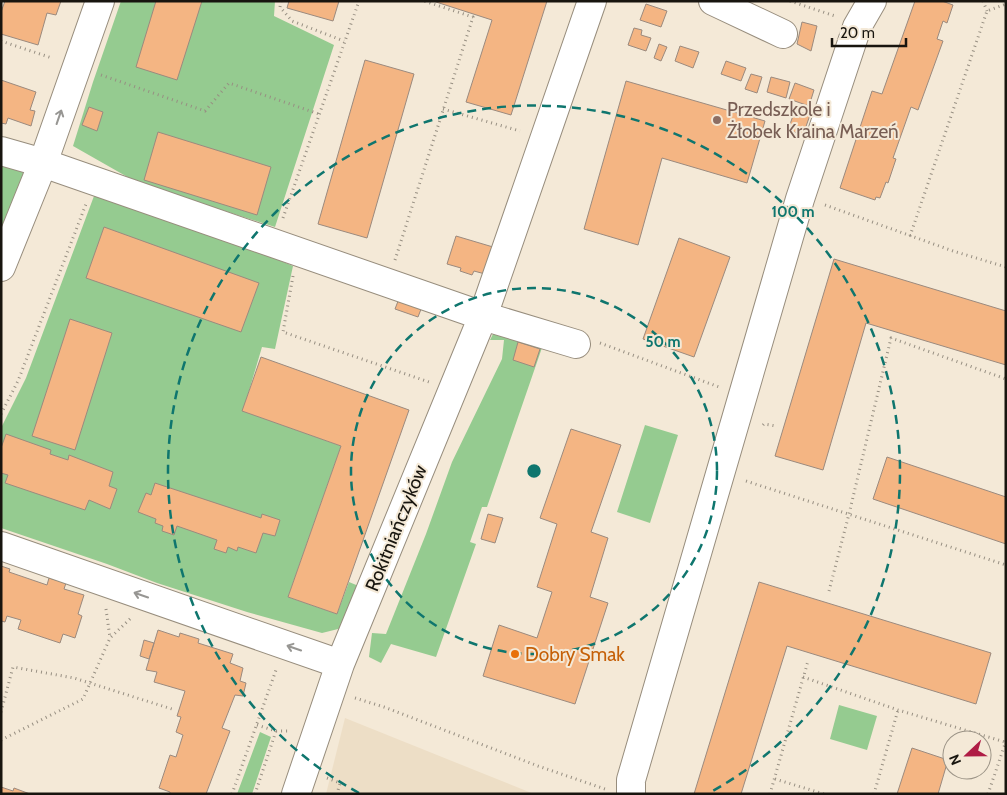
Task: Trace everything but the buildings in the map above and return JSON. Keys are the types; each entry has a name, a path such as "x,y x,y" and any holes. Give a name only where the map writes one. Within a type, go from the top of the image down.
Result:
{"street":[{"path":"1,267 43,163 100,1"},
{"name":"Rokitniańczyków","path":"296,794 340,664 483,316 592,1"},
{"path":"713,1 783,34"},
{"path":"619,792 631,780 801,197 857,27 872,1"},
{"path":"1,151 43,163 483,316 588,343"},
{"path":"1,546 340,664"}],"path":[{"path":"281,1 280,7 292,21 344,41"},
{"path":"280,226 359,1"},
{"path":"393,265 473,17 424,1"},
{"path":"790,1 843,19"},
{"path":"910,236 987,11 984,1"},
{"path":"987,11 1006,4"},
{"path":"1,41 205,111 230,83 319,114"},
{"path":"443,109 545,138"},
{"path":"801,197 910,236 1006,267"},
{"path":"1,414 18,381 88,201"},
{"path":"294,274 283,332 432,383"},
{"path":"829,591 891,338 1006,380"},
{"path":"588,343 720,388"},
{"path":"746,481 1006,565"},
{"path":"106,603 110,638"},
{"path":"1,740 82,699 110,638 136,614"},
{"path":"770,794 808,661"},
{"path":"232,794 279,662"},
{"path":"1,712 13,667 74,678 174,710"},
{"path":"803,677 898,710 1006,741 988,794"},
{"path":"350,696 384,707 538,766 619,792"},
{"path":"874,794 898,710"},
{"path":"255,794 276,731"},
{"path":"325,777 340,784 337,794"},
{"path":"775,779 824,794"}],"shaded area":[{"path":"345,718 534,794 326,794"}],"green space":[{"path":"121,1 275,1 274,16 334,45 275,227 138,183 73,146"},
{"path":"1,151 43,163 1,267"},
{"path":"94,196 224,237 293,266 275,349 262,347 243,411 341,446 288,597 337,614 349,582 361,587 346,627 322,633 247,612 157,583 1,528 1,428 26,378"},
{"path":"494,332 545,339 487,507 482,507 470,542 476,544 436,657 391,644 381,663 369,657 372,633 386,634 426,534 452,462 502,359 504,340 490,340"},
{"path":"645,425 678,435 650,523 617,512"},
{"path":"839,705 877,716 867,750 830,739"},
{"path":"260,732 271,737 252,794 237,794"}],"place":[{"name":"Przedszkole i Żłobek Kraina Marzeń","path":"717,120"},
{"name":"Dobry Smak","path":"515,654"}]}
